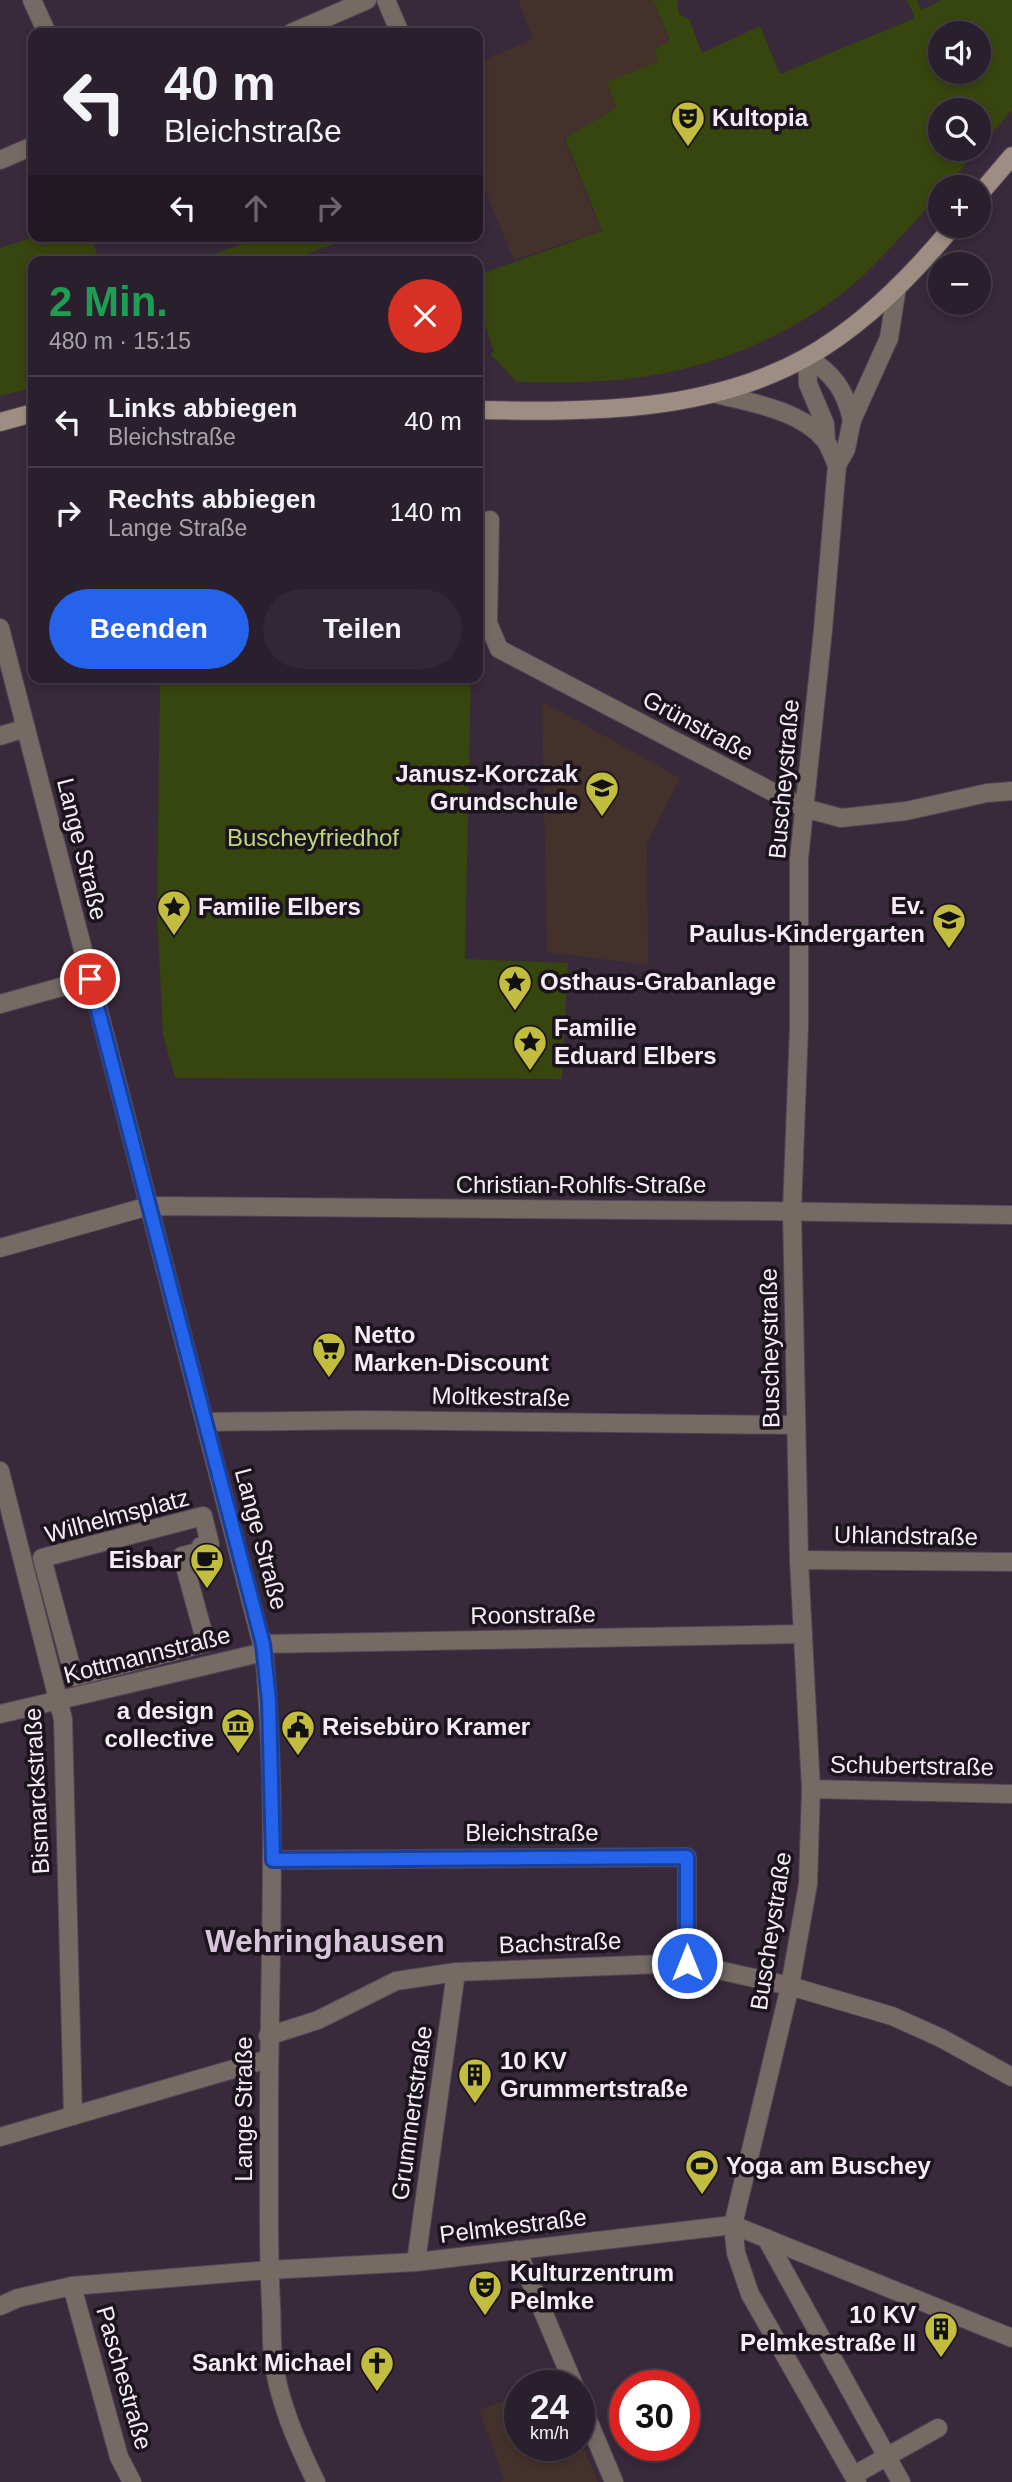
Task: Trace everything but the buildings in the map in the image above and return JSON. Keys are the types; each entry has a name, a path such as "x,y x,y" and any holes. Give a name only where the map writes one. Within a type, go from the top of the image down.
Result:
{"main road":[{"path":"991,181 1012,156"},
{"path":"483,411 636,408 713,393 760,379 807,357 875,309 942,238"},
{"path":"0,422 28,414"}],"street":[{"path":"32,0 45,28"},
{"path":"303,28 368,0"},
{"path":"386,0 398,28"},
{"path":"0,160 28,148"},
{"name":"Buscheystraße","path":"733,2225 790,1986 808,1884 811,1788 799,1560 792,1211 799,1027 799,859 837,465 846,449 852,420 889,338 897,287"},
{"path":"807,357 828,370 848,402 852,420"},
{"name":"Buscheystraße","path":"807,357 808,384 825,424 826,441 837,465"},
{"name":"Buscheystraße","path":"713,393 786,413 804,423 826,441"},
{"name":"Grünstraße","path":"490,520 488,623 499,649 804,808 841,818 906,811 987,793 1012,791"},
{"name":"Lange Straße","path":"0,628 264,1648 269,1701 273,1860 268,2036 269,2270 273,2358 298,2445 316,2482"},
{"path":"0,736 26,728"},
{"path":"0,1004 90,979"},
{"name":"Christian-Rohlfs-Straße","path":"0,1248 149,1206 1012,1215"},
{"name":"Moltkestraße","path":"205,1422 365,1420 796,1425"},
{"name":"Bismarckstraße","path":"0,1471 63,1719 73,2116"},
{"name":"Wilhelmsplatz","path":"26,1571 229,1517"},
{"name":"Wilhelmsplatz","path":"45,1566 74,1677 206,1643 182,1556 202,1551 201,1546 210,1544 205,1524"},
{"name":"Uhlandstraße","path":"799,1560 1012,1562"},
{"name":"Roonstraße","path":"264,1648 803,1634"},
{"name":"Kottmannstraße","path":"0,1714 244,1656 264,1648"},
{"name":"Schubertstraße","path":"811,1788 1012,1794"},
{"name":"Bleichstraße","path":"273,1860 687,1857 687,1963"},
{"name":"Bachstraße","path":"268,2036 318,2020 396,1980 456,1972 687,1963 790,1986 892,2016 941,2038 1012,2077"},
{"name":"Grummertstraße","path":"416,2262 456,1972"},
{"path":"0,2137 268,2059"},
{"path":"733,2225 736,2253 750,2294 856,2479 886,2456 938,2428"},
{"name":"Pelmkestraße","path":"0,2306 18,2298 72,2286 269,2270 416,2262 733,2225 1012,2338"},
{"path":"766,2238 901,2482"},
{"path":"517,2250 568,2370"},
{"name":"Paschestraße","path":"72,2286 119,2456 132,2482"},
{"path":"595,2437 614,2482"}],"shaded area":[{"path":"518,0 653,0 669,41 654,49 658,61 607,82 616,108 564,138 601,231 514,260 483,185 483,61 533,39"},
{"name":"Janusz-Korczak Grundschule","path":"542,701 680,778 647,843 648,965 547,952"},
{"path":"504,2400 504,2461 589,2461 598,2482 500,2482 504,2479 479,2410"}],"green space":[{"path":"653,0 677,0 679,14 690,20 702,53 760,26 780,74 915,18 907,0 917,0 921,10 942,0 1012,0 1012,110 991,134 991,98 928,98 928,161 968,161 956,175 928,175 928,208 888,251 835,299 782,332 724,357 694,366 602,381 517,382 490,354 494,352 483,318 483,273 602,231 565,138 616,108 607,82 658,61 654,49 670,41"},
{"path":"28,239 28,242 92,242 98,256 28,256 28,389 0,396 0,248"},
{"path":"248,242 341,242 301,256 209,256"},
{"name":"Buscheyfriedhof","path":"160,683 471,683 465,959 568,963 562,1079 175,1078 163,1035 157,911"}],"place":[{"name":"Kultopia","path":"688,148"},
{"name":"Janusz-Korczak Grundschule","path":"602,818"},
{"name":"Familie Elbers","path":"174,937"},
{"name":"Ev. Paulus-Kindergarten","path":"949,950"},
{"name":"Osthaus-Grabanlage","path":"515,1012"},
{"name":"Familie Eduard Elbers","path":"530,1072"},
{"name":"Netto Marken-Discount","path":"329,1379"},
{"name":"Eisbar","path":"207,1590"},
{"name":"a design collective","path":"238,1755"},
{"name":"Reisebüro Kramer","path":"298,1757"},
{"name":"10 KV Grummertstraße","path":"475,2105"},
{"name":"Yoga am Buschey","path":"702,2196"},
{"name":"Kulturzentrum Pelmke","path":"485,2317"},
{"name":"10 KV Pelmkestraße II","path":"941,2359"},
{"name":"Sankt Michael","path":"377,2393"}],"district":[{"name":"Wehringhausen","path":"325,1941"}],"route":[{"path":"90,979 263,1644 269,1701 273,1860 687,1857 687,1963"}]}
